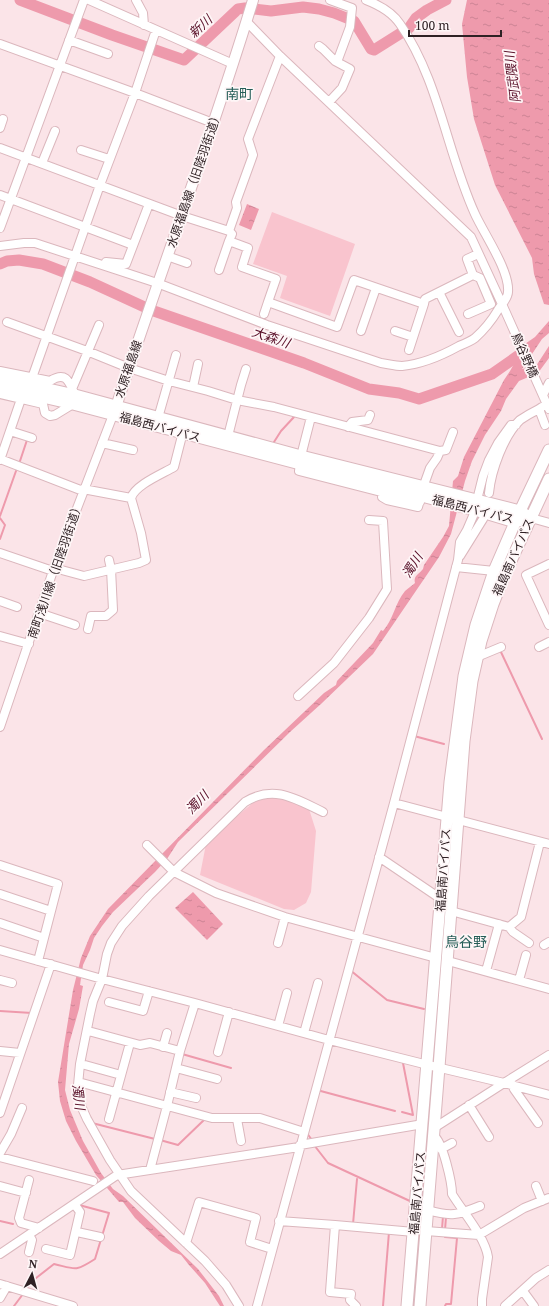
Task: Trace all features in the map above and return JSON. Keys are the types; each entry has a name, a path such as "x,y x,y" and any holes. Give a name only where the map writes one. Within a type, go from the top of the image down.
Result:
{"highway":[{"name":"福島西バイパス","path":"0,380 33,386 73,396 114,411 441,496 474,504 520,511 531,518"},
{"name":"福島西バイパス","path":"0,387 33,386"},
{"name":"福島西バイパス","path":"114,411 158,418 183,429"},
{"name":"福島南バイパス","path":"407,1306 428,1065 450,782 464,676 476,625 494,571 549,450"},
{"name":"福島南バイパス","path":"420,1306 440,1068 458,820 466,727 472,681 484,631 493,604 504,576 549,479"},
{"name":"福島西バイパス","path":"474,504 515,522 531,518"}],"main road":[{"name":"水原福島線（旧陸羽街道）","path":"143,324 182,216 253,0"},
{"name":"水原福島線","path":"114,411 143,324"}],"street":[{"path":"0,228 84,0"},
{"path":"89,0 233,64"},
{"path":"136,0 143,13 144,25"},
{"path":"330,0 352,8 350,28 337,62"},
{"path":"0,246 24,242 35,243 74,257 105,265 156,286 381,363 401,366 421,363 433,359 474,339 484,330 502,304 508,294 508,284 499,260 475,214 465,189 433,93 416,52 400,23 378,6 366,0"},
{"name":"鳥谷野橋","path":"246,22 471,238 548,407"},
{"path":"33,386 46,336 100,185 135,93 156,30"},
{"path":"69,40 108,54"},
{"path":"0,44 213,123"},
{"path":"319,46 337,62 350,70 342,88 329,102"},
{"path":"229,231 237,208 236,202 253,155 248,139 280,56"},
{"path":"0,128 4,119"},
{"path":"42,164 55,131"},
{"path":"0,148 182,216 229,231 232,234 219,270"},
{"path":"81,150 110,159"},
{"path":"0,195 133,245"},
{"path":"105,265 106,262 126,264 149,204"},
{"path":"230,240 248,248 242,267 276,279 264,314"},
{"path":"468,314 491,304 480,278 473,275 468,259 478,254"},
{"path":"167,256 186,263"},
{"path":"409,350 425,299 473,275"},
{"path":"268,302 337,327 354,280 424,304"},
{"path":"361,331 376,288"},
{"path":"439,292 459,332"},
{"path":"7,322 129,368 169,381 237,400 274,407 440,451 446,450 453,432"},
{"path":"0,394 43,404 45,413 50,416 55,416 73,396 87,351 98,325"},
{"path":"395,331 413,337"},
{"path":"158,418 176,355"},
{"path":"192,387 198,364"},
{"path":"227,440 246,369"},
{"path":"0,371 33,386 62,376 67,380 73,396"},
{"path":"541,392 549,383"},
{"path":"21,399 0,459 83,490 131,498"},
{"path":"488,493 493,469 508,437 516,425 538,409 548,407"},
{"path":"538,409 545,425"},
{"name":"南町浅川線（旧陸羽街道）","path":"0,727 4,704 29,644 83,490 114,411"},
{"path":"348,427 352,422 368,420 370,414"},
{"path":"311,417 299,471 420,501"},
{"path":"257,1306 394,803 457,564 460,542 467,530 489,460 498,442 511,425 516,425"},
{"path":"0,553 54,570 84,576 146,560 141,532 131,498 133,493 143,485 174,467 183,429"},
{"path":"10,431 32,438"},
{"path":"102,443 133,450"},
{"path":"425,482 430,468 440,451"},
{"path":"531,518 549,523"},
{"path":"457,564 483,519"},
{"path":"298,696 334,663 369,618 387,590 383,521 369,520"},
{"path":"88,629 91,616 106,616 113,610 111,569 109,560"},
{"path":"457,564 494,571"},
{"path":"549,564 526,575 545,606 549,625"},
{"path":"0,601 17,607"},
{"path":"39,613 75,625"},
{"path":"0,636 29,644"},
{"path":"539,647 549,642"},
{"path":"477,657 501,646"},
{"path":"239,1306 219,1277 205,1261 131,1191 119,1175 86,1119 82,1108 79,1096 78,1076 81,1058 94,1001 102,979 107,954 111,943 122,926 171,870 245,802 252,798 270,793 278,793 292,797 323,812"},
{"path":"394,803 549,844"},
{"path":"509,927 521,917 540,842"},
{"path":"147,845 171,870 216,893 285,917 436,958"},
{"path":"379,857 441,899"},
{"path":"0,865 58,884 38,961"},
{"path":"0,894 51,911"},
{"path":"451,910 509,927 513,932 529,943"},
{"path":"278,943 285,917"},
{"path":"0,923 44,938"},
{"path":"486,971 499,924"},
{"path":"1,953 51,964 93,977 229,1012 329,1040 549,1095"},
{"path":"519,980 526,956"},
{"path":"448,960 549,989"},
{"path":"0,1113 51,964"},
{"path":"0,980 12,983"},
{"path":"304,1033 318,983"},
{"path":"109,1002 144,1012 149,991"},
{"path":"278,1026 287,993"},
{"path":"150,1170 180,1052 195,1003"},
{"path":"218,1052 229,1012"},
{"path":"92,1032 130,1043 140,1045 150,1044 180,1052"},
{"path":"163,1047 167,1033"},
{"path":"109,1119 130,1043"},
{"path":"0,1051 20,1053"},
{"path":"482,1306 488,1257 487,1251 479,1235 452,1194 446,1158 434,1132 469,1105 549,1055"},
{"path":"85,1065 121,1075"},
{"path":"176,1068 218,1079"},
{"path":"82,1083 212,1118 260,1118 304,1132"},
{"path":"513,1085 514,1089 538,1123"},
{"path":"170,1092 196,1098"},
{"path":"469,1105 488,1137"},
{"path":"0,1153 11,1134 22,1108"},
{"path":"237,1119 241,1141"},
{"path":"0,1254 119,1175 300,1146 423,1124"},
{"path":"441,1149 452,1143"},
{"path":"0,1158 93,1181"},
{"path":"29,1180 19,1218 21,1223 39,1228"},
{"path":"0,1186 26,1193"},
{"path":"426,1231 479,1235 524,1208 545,1199 536,1186"},
{"path":"186,1243 199,1202 256,1218 250,1242 272,1249"},
{"path":"46,1249 70,1255 80,1212 75,1205"},
{"path":"428,1210 448,1215 480,1206"},
{"path":"280,1221 414,1232"},
{"path":"335,1226 330,1292 351,1294 350,1300 356,1306"},
{"path":"76,1232 100,1236"},
{"path":"29,1235 32,1240 29,1252"},
{"path":"505,1306 536,1278 549,1270"},
{"path":"0,1298 4,1285 73,1306"},
{"path":"523,1291 534,1306"}],"shaded area":[{"path":"272,212 355,244 330,316 280,298 287,276 253,264"},
{"path":"274,796 284,797 309,809 316,831 311,892 306,903 294,910 284,909 200,875 206,844 254,802"}],"water":[{"name":"阿武隈川","path":"467,0 549,0 549,305 544,304 534,274 532,258 495,185 474,119 467,77 462,24"},
{"path":"247,204 259,209 251,230 239,225"},
{"name":"濁川","path":"549,321 549,333 542,339 522,369 536,366 549,346 549,358 538,373 519,381 506,399 501,411 485,435 472,461 451,534 439,557 373,654 290,732 178,842 167,859 113,912 102,926 94,938 83,965 80,985 83,986 79,1009 69,1044 65,1090 70,1110 83,1141 101,1173 113,1189 123,1196 198,1269 219,1296 224,1306 220,1306 205,1283 181,1255 171,1251 159,1241 135,1218 123,1202 119,1202 96,1175 66,1121 60,1101 58,1082 73,990 81,958 90,936 108,909 264,750 324,693 336,685 337,681 373,643 381,630 383,631 386,627 405,591 415,583 416,577 423,569 424,565 449,526 453,481 458,476 464,457 504,380 525,344 535,337"},
{"path":"193,892 223,924 207,940 175,908"}],"waterway":[{"name":"新川","path":"20,0 112,35 184,60 238,9 245,8 271,11 303,7 334,13 354,21 371,49 374,50 409,28 416,18 427,10 446,0"},
{"name":"大森川","path":"0,264 7,261 19,260 43,264 90,282 151,310 304,363 369,389 399,393 419,399 492,374 529,348"},
{"path":"274,442 281,431 294,417"},
{"path":"19,464 27,440"},
{"path":"0,516 16,471"},
{"path":"0,518 5,525 0,539"},
{"path":"500,650 542,739"},
{"path":"414,736 444,744"},
{"path":"350,970 387,1000 424,1009"},
{"path":"0,1011 32,1013"},
{"path":"182,1054 231,1068"},
{"path":"402,1112 413,1115 403,1063"},
{"path":"317,1090 395,1111"},
{"path":"160,1140 178,1145 205,1119"},
{"path":"92,1123 155,1139"},
{"path":"306,1132 312,1140"},
{"path":"314,1145 328,1163 412,1202"},
{"path":"353,1224 357,1179"},
{"path":"27,1288 31,1282 54,1264 79,1268 95,1259 109,1213 79,1205"},
{"path":"442,1229 443,1216"},
{"path":"445,1230 447,1217"},
{"path":"0,1221 13,1224"},
{"path":"383,1306 389,1232"},
{"path":"445,1235 445,1237 457,1238 451,1304 446,1304 445,1306"},
{"path":"14,1306 23,1294"}],"district":[{"name":"南町","path":"239,93"},
{"name":"鳥谷野","path":"466,941"}]}
